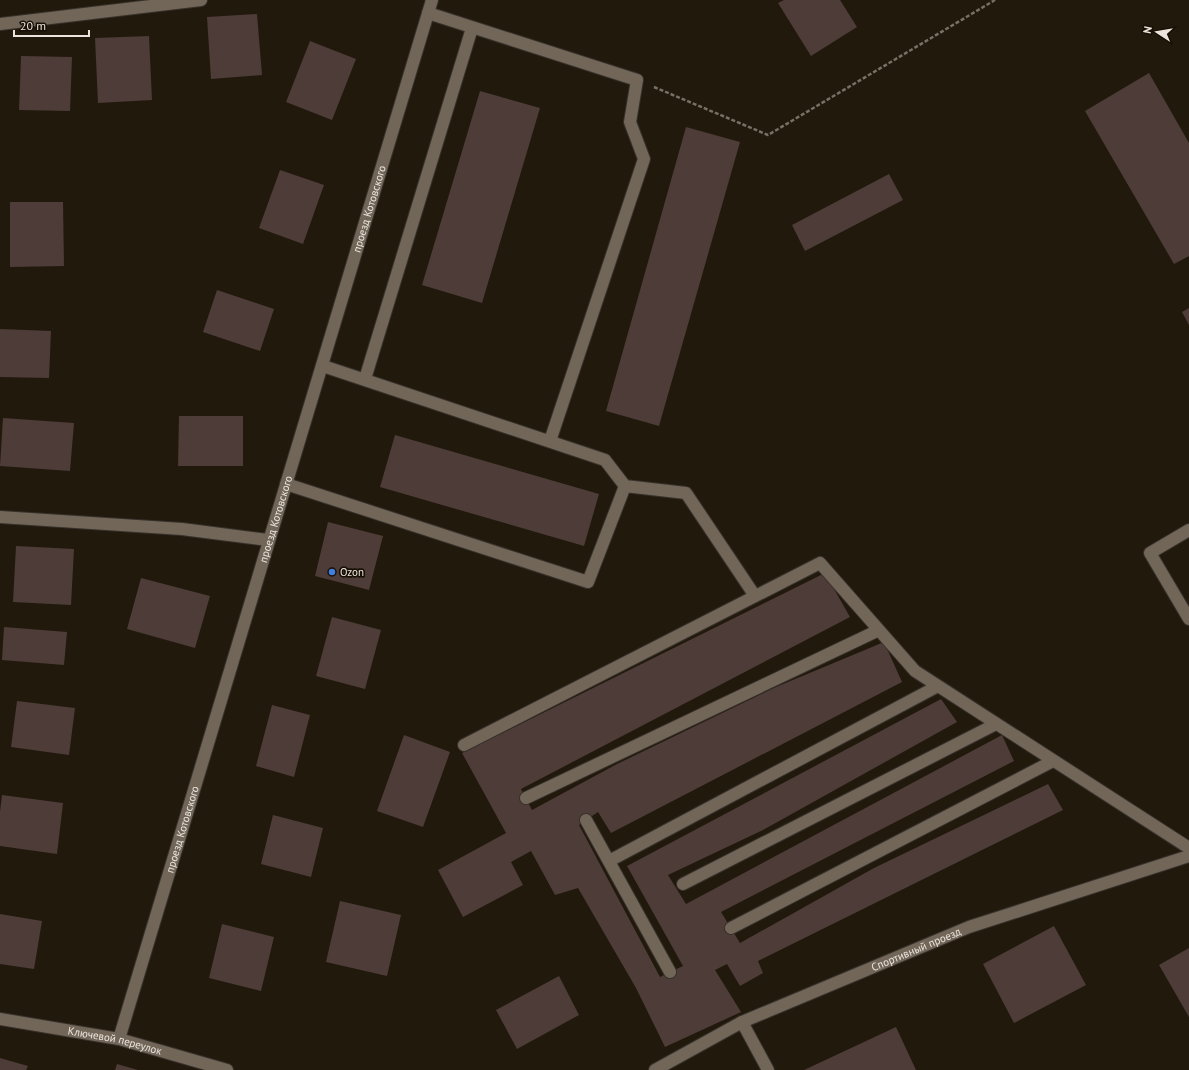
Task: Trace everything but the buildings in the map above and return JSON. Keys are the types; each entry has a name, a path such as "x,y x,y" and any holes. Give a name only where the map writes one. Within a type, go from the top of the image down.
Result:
{"street":[{"path":"0,24 201,0"},
{"name":"проезд Котовского","path":"119,1039 268,540 432,0"},
{"path":"428,13 637,80 630,122 644,159 550,441"},
{"path":"365,379 472,28"},
{"path":"322,366 365,379 605,460 625,486 686,493 755,596"},
{"path":"286,484 588,582 625,486"},
{"path":"0,517 182,529 268,540"},
{"path":"1189,530 1150,553 1189,619"},
{"path":"464,745 820,563 915,671 1053,762 1189,848"},
{"path":"526,798 879,630"},
{"path":"608,861 938,686"},
{"path":"684,884 996,724"},
{"path":"731,928 1053,762"},
{"path":"586,820 670,972"},
{"name":"Спортивный проезд","path":"655,1070 742,1022 968,927 1189,856"},
{"name":"Ключевой переулок","path":"0,1019 119,1039 227,1070"},
{"path":"742,1022 768,1070"}],"path":[{"path":"637,80 768,135 995,0"}],"place":[{"name":"Ozon","path":"332,572"}]}
